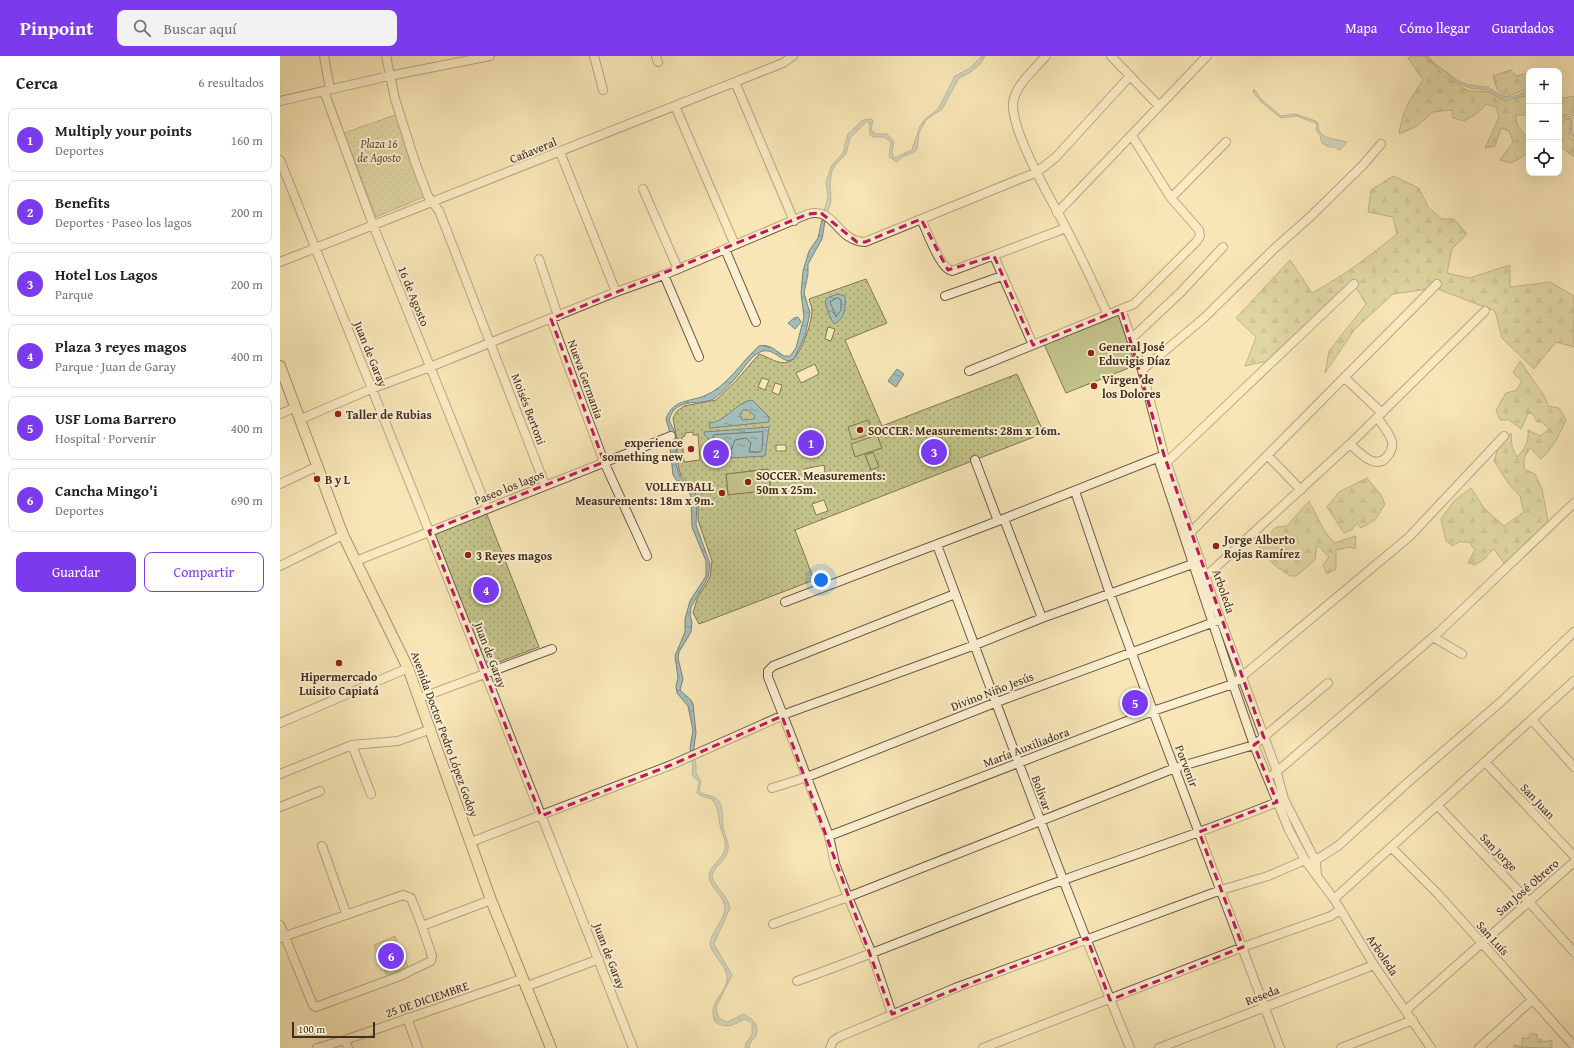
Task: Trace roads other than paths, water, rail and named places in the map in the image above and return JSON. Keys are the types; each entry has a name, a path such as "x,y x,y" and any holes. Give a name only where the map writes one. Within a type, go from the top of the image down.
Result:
{"main road":[{"name":"Avenida Doctor Pedro López Godoy","path":"280,366 343,535 408,668 420,698 491,900 551,1048"}],"street":[{"name":"16 de Agosto","path":"324,56 327,90 373,225 487,508"},
{"name":"Moisés Bertoni","path":"386,56 389,76 428,196 439,211 545,485"},
{"path":"280,101 389,76 454,59 490,56"},
{"path":"594,56 603,90"},
{"name":"Cañaveral","path":"280,262 783,63 793,56"},
{"path":"1046,56 1025,79 1013,101 1015,122 1037,172 1066,228 1107,314"},
{"path":"1110,56 1159,106"},
{"path":"1057,213 1207,56"},
{"path":"300,419 616,292 678,269 808,214 824,214 853,241 865,242 1037,172 1056,157 1130,76"},
{"path":"734,82 794,221"},
{"path":"675,106 735,245"},
{"path":"969,371 1134,304 1197,241 1200,236 1199,230 1171,198 1132,136"},
{"path":"1171,198 1226,142"},
{"path":"1142,370 1204,318 1275,248 1310,217 1362,166 1381,144"},
{"path":"560,152 616,292"},
{"name":"Juan de Garay","path":"280,160 429,531 633,1048"},
{"path":"643,189 678,269"},
{"path":"921,219 942,264 948,270 958,270 1066,228"},
{"path":"1131,339 1170,303 1223,247"},
{"path":"725,249 756,322"},
{"path":"994,256 1033,345"},
{"name":"Nueva Germania","path":"539,259 555,317 604,462 647,556"},
{"path":"664,274 699,357"},
{"path":"945,296 1002,276"},
{"path":"785,602 1163,458 1354,284"},
{"path":"1191,532 1437,284"},
{"name":"Arboleda","path":"1121,309 1142,370 1163,458 1197,562 1206,576 1277,772 1281,801"},
{"path":"1199,582 1380,416 1485,312"},
{"path":"1345,378 1380,416 1392,442 1392,448 1387,456 1377,462 1369,461 1350,444"},
{"path":"280,414 296,407"},
{"name":"Paseo los lagos","path":"356,561 671,436"},
{"name":"María Auxiliadora","path":"829,836 1153,711 1233,684 1409,537 1504,436"},
{"path":"1268,456 1301,490"},
{"name":"Arboleda","path":"1163,458 1191,532 1199,582 1212,623 1254,745 1269,779 1310,862 1374,965 1431,1048"},
{"path":"975,460 1042,618"},
{"path":"280,484 318,466"},
{"name":"Porvenir","path":"1075,491 1131,652 1266,1006 1280,1048"},
{"path":"1269,779 1433,637 1574,503"},
{"path":"280,566 343,535"},
{"name":"Bolivar","path":"937,545 997,702 1040,822 1064,879 1130,1048"},
{"path":"471,842 684,760 782,716 975,645 1042,618 1197,562"},
{"path":"892,1014 872,954 835,864 829,836 782,716 768,677 768,671 773,666 955,594"},
{"name":"Divino Niño Jesús","path":"772,788 807,777 997,702 1221,620"},
{"path":"830,1048 833,1041 838,1037 955,988 1087,938 1221,890 1310,862 1338,846 1406,784 1503,700 1574,632"},
{"path":"1433,637 1462,654"},
{"path":"420,698 552,649"},
{"path":"280,723 408,668"},
{"path":"1334,899 1392,848 1574,681"},
{"path":"773,924 848,897 1175,768 1254,745 1328,683"},
{"path":"1532,720 1574,767"},
{"path":"280,774 352,745 398,741 431,730"},
{"path":"352,745 371,794"},
{"name":"San Juan","path":"1485,762 1574,856"},
{"path":"280,807 320,791"},
{"path":"797,981 872,954 1064,879 1199,832 1281,801"},
{"name":"San Jorge","path":"1438,806 1574,952"},
{"path":"322,846 346,913"},
{"name":"San Luís","path":"1392,848 1438,894 1574,1047"},
{"name":"San José Obrero","path":"1406,1010 1481,942 1574,862"},
{"path":"280,925 282,937 313,1005 316,1007 400,976 431,961 432,956 411,898 407,895 346,913 282,937"},
{"path":"422,926 491,900"},
{"path":"984,1047 1331,916 1340,910"},
{"name":"25 DE DICIEMBRE","path":"316,1048 346,1044 407,1018 599,959"},
{"name":"Reseda","path":"1159,1048 1374,965"},
{"path":"1479,1048 1532,1000"},
{"path":"407,1018 418,1048"},
{"path":"1341,1048 1413,1020"}],"water":[{"path":"982,56 985,56 980,64 971,72 959,78 942,109 926,120 919,133 917,149 914,152 902,157 897,162 889,157 891,142 884,137 873,137 870,135 869,122 867,121 850,138 846,154 836,164 832,171 830,182 831,202 827,214 824,211 828,197 826,182 832,165 843,153 848,134 863,120 872,119 871,129 875,134 887,134 894,142 892,152 894,158 912,150 920,126 925,119 936,111 941,104 955,76 970,68"},
{"path":"1425,56 1428,56 1434,63 1457,80 1469,85 1488,87 1504,97 1515,96 1526,91 1526,94 1507,101 1487,90 1470,88 1456,82"},
{"path":"1254,89 1262,100 1281,116 1295,114 1316,121 1318,123 1319,131 1325,137 1347,142 1340,150 1334,147 1329,147 1322,143 1320,135 1316,130 1317,125 1315,123 1297,116 1281,118 1261,102 1253,92"},
{"path":"1566,116 1572,117 1572,121 1570,118 1562,121 1562,118"},
{"path":"1572,121 1572,129 1574,138 1570,133"},
{"path":"822,220 825,221 822,239 808,264 808,274 804,293 810,313 805,336 794,359 788,361 768,351 760,352 751,359 722,393 710,401 683,404 677,407 672,412 669,420 676,435 676,464 680,477 695,493 697,499 696,525 710,564 708,577 691,607 691,632 679,652 678,658 683,679 680,690 691,700 693,704 696,733 693,754 696,764 696,773 701,781 699,790 703,794 716,798 720,803 722,809 723,826 728,843 726,856 712,876 715,884 726,899 730,908 714,944 732,975 716,1007 719,1017 722,1020 728,1022 743,1014 755,1023 757,1033 750,1043 749,1048 745,1048 746,1043 752,1035 752,1023 745,1019 734,1024 723,1026 715,1022 713,1015 713,1008 725,987 727,976 724,968 710,946 710,942 723,917 725,908 722,899 710,882 709,874 723,854 725,850 725,843 716,806 712,799 701,796 697,793 699,782 692,775 693,767 690,748 693,730 688,706 677,693 676,686 678,678 675,656 685,632 685,619 690,601 706,576 706,561 692,527 691,496 688,491 679,484 673,475 670,448 671,436 666,419 672,408 676,405 704,396 720,387 759,346 763,345 784,356 790,356 796,348 804,317 801,293 803,271 809,251 818,238"},
{"path":"838,294 845,296 845,308 843,316 834,324 829,315 825,301 829,297"},
{"path":"798,317 801,322 795,329 788,323 794,318"},
{"path":"897,369 904,374 896,387 888,381"},
{"path":"752,400 769,417 769,422 710,428 709,423 721,419 746,402","holes":["743,410 748,410 755,416 754,419 742,420 740,414"]},
{"path":"769,427 765,456 729,458 728,453 719,444 713,444 704,434 704,432"},
{"path":"812,433 818,451 811,453 805,435"},
{"path":"713,448 716,448 718,452 722,450 724,454 722,456 711,457 707,454"}],"place":[{"name":"General José Eduvigis Díaz","path":"1091,353"},
{"name":"Virgen de los Dolores","path":"1094,386"},
{"name":"Taller de Rubias","path":"338,414"},
{"name":"SOCCER. Measurements: 28m x 16m.","path":"860,430"},
{"name":"Multiply your points","path":"811,443"},
{"name":"experience something new","path":"691,449"},
{"name":"Hotel Los Lagos","path":"934,452"},
{"name":"Benefits","path":"716,453"},
{"name":"B y L","path":"317,479"},
{"name":"SOCCER. Measurements: 50m x 25m.","path":"748,482"},
{"name":"VOLLEYBALL Measurements: 18m x 9m.","path":"722,493"},
{"name":"Jorge Alberto Rojas Ramírez","path":"1216,546"},
{"name":"3 Reyes magos","path":"468,555"},
{"name":"Plaza 3 reyes magos","path":"486,590"},
{"name":"Hipermercado Luisito Capiatá","path":"339,663"},
{"name":"USF Loma Barrero","path":"1135,703"},
{"name":"Cancha Mingo'i","path":"391,956"}],"park label":[{"name":"Plaza 16 de Agosto","path":"379,150"}]}
